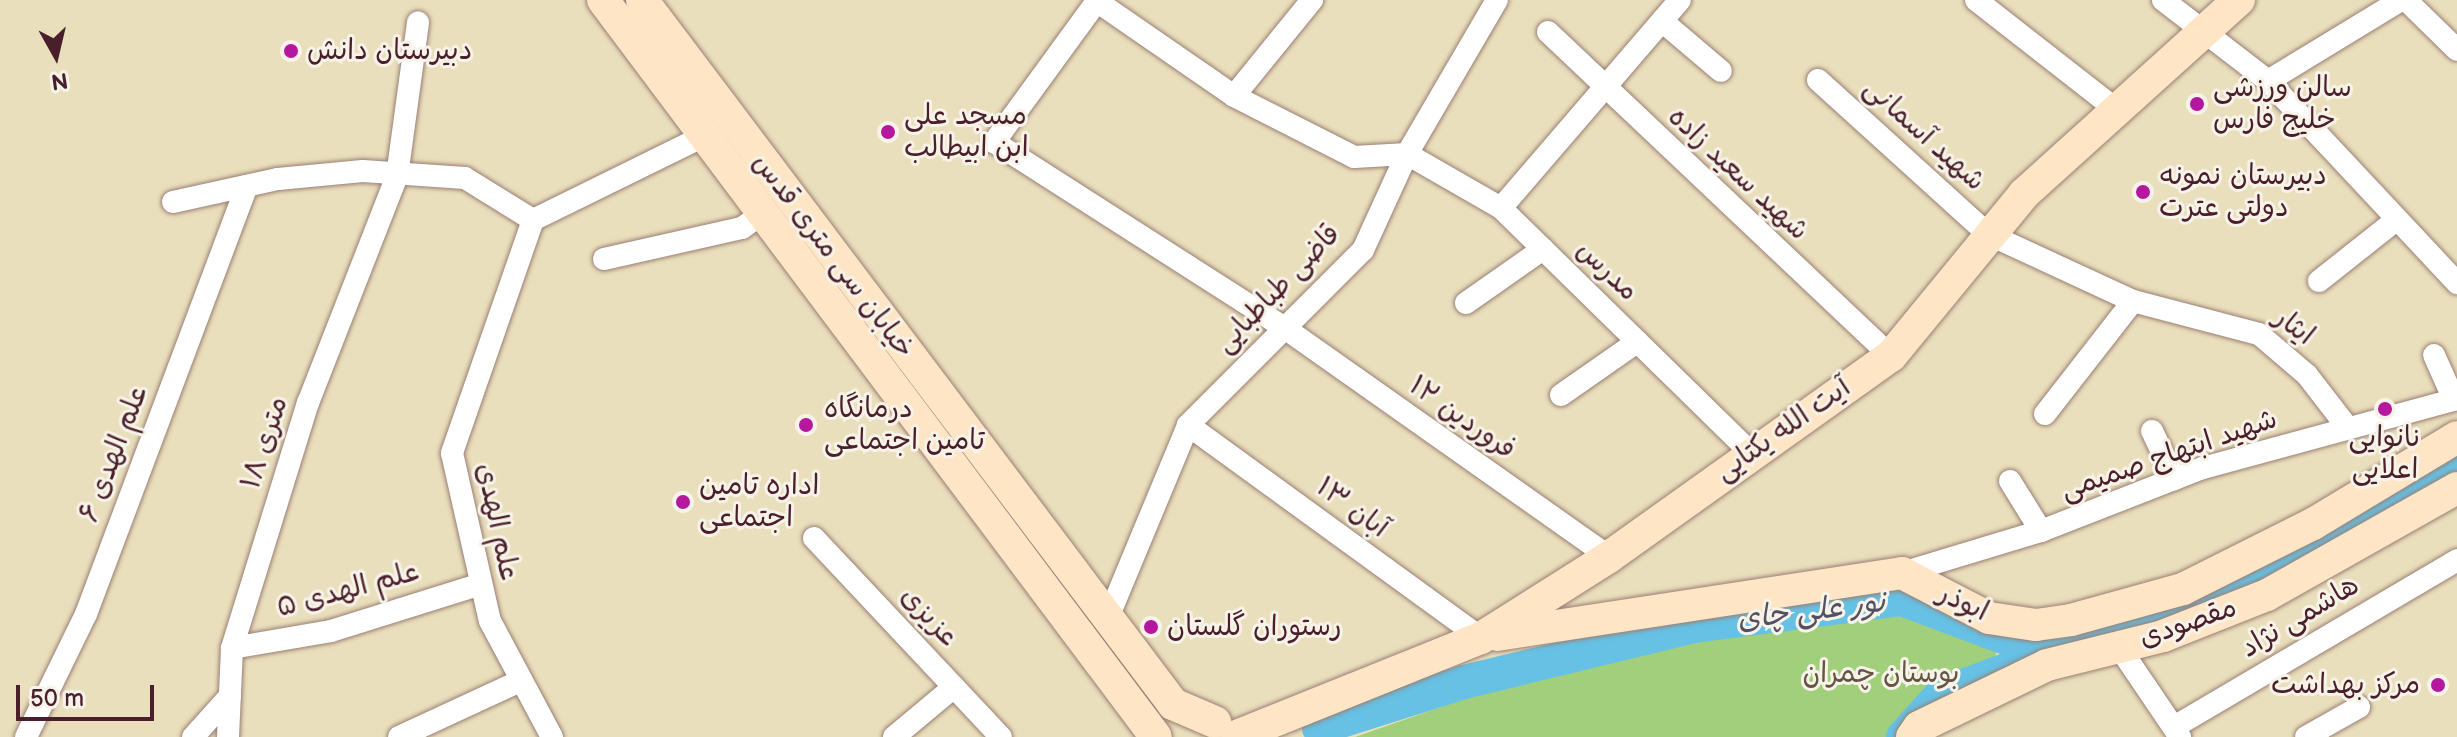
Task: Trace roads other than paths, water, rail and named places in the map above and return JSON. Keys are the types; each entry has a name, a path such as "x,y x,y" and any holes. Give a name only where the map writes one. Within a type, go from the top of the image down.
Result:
{"street":[{"name":"خیابان سی متری قدس","path":"603,0 706,135 811,283 1156,737"},
{"name":"خیابان سی متری قدس","path":"642,0 1173,704 1230,732"},
{"path":"1234,96 1312,0"},
{"name":"قاضی طباطبایی","path":"1107,620 1188,425 1282,326 1363,250 1407,154 1497,0"},
{"path":"1501,208 1680,0"},
{"path":"1976,0 2114,108"},
{"path":"2163,0 2268,81 2457,283"},
{"name":"آیت الله یکتایی","path":"1173,737 1188,725 1230,732 1481,638 1609,557 1749,451 1891,356 1988,234 2114,108 2199,30 2239,0"},
{"path":"2268,81 2403,0 2454,41"},
{"path":"1096,1 1234,96 1354,157 1407,154"},
{"name":"۱۲ فروردین","path":"1096,1 994,142 1282,326 1609,557"},
{"path":"1662,21 1721,71"},
{"name":"۱۸ متری","path":"228,737 232,648 308,403 397,176 418,22"},
{"name":"شهید سعید زاده","path":"1548,32 1603,90 1891,356"},
{"name":"شهید آسمانی","path":"1818,80 1988,234"},
{"path":"173,202 247,186 363,171 397,176 465,178 533,220 706,135"},
{"name":"مدرس","path":"1407,154 1501,208 1749,451"},
{"name":"علم الهدی ۶","path":"26,737 86,614 247,186"},
{"path":"604,259 742,228 760,215"},
{"name":"علم الهدی","path":"533,220 452,453 478,585 518,682 552,737"},
{"path":"2319,281 2396,220"},
{"name":"ایثار","path":"1988,234 2133,301 2259,334 2307,375 2348,428"},
{"path":"1466,303 1543,249"},
{"path":"811,283 839,264"},
{"path":"2045,414 2133,301"},
{"path":"1561,395 1637,342"},
{"path":"2434,355 2455,399"},
{"name":"شهید ابتهاج صمیمی","path":"1902,573 2041,531 2175,479 2455,399"},
{"name":"۱۳ آبان","path":"1188,425 1481,638"},
{"path":"2152,431 2175,479"},
{"name":"ابوذر","path":"1902,573 1989,618 2036,625 2071,620 2183,589 2313,524 2457,437"},
{"path":"2010,481 2041,531"},
{"name":"مقصودی","path":"1912,737 1919,727 2047,665 2119,647 2267,595 2457,488"},
{"name":"عزیزی","path":"814,538 1001,737"},
{"name":"هاشمی نژاد","path":"2177,732 2457,560"},
{"path":"1481,638 1902,573"},
{"name":"علم الهدی ۵","path":"232,648 331,631 478,585"},
{"path":"2119,647 2177,732"},
{"path":"399,737 518,682"},
{"path":"894,737 954,687"},
{"path":"193,737 230,696"},
{"path":"2306,737 2359,707"}],"waterway":[{"name":"نور علی چای","path":"1319,728 1464,682 1694,626 1902,599 2011,640 2068,643 2261,581 2457,461"},
{"path":"1903,737 1942,694 2022,664"}],"place":[{"name":"دبیرستان دانش","path":"291,51"},
{"name":"سالن ورزشی خلیج فارس","path":"2197,104"},
{"name":"مسجد علی ابن ابیطالب","path":"888,132"},
{"name":"دبیرستان نمونه دولتی عترت","path":"2143,192"},
{"name":"نانوایی اعلایی","path":"2385,409"},
{"name":"درمانگاه تامین اجتماعی","path":"806,425"},
{"name":"اداره تامین اجتماعی","path":"683,502"},
{"name":"رستوران گلستان","path":"1151,627"},
{"name":"مرکز بهداشت","path":"2438,685"}],"park label":[{"name":"بوستان چمران","path":"1881,674"}]}
